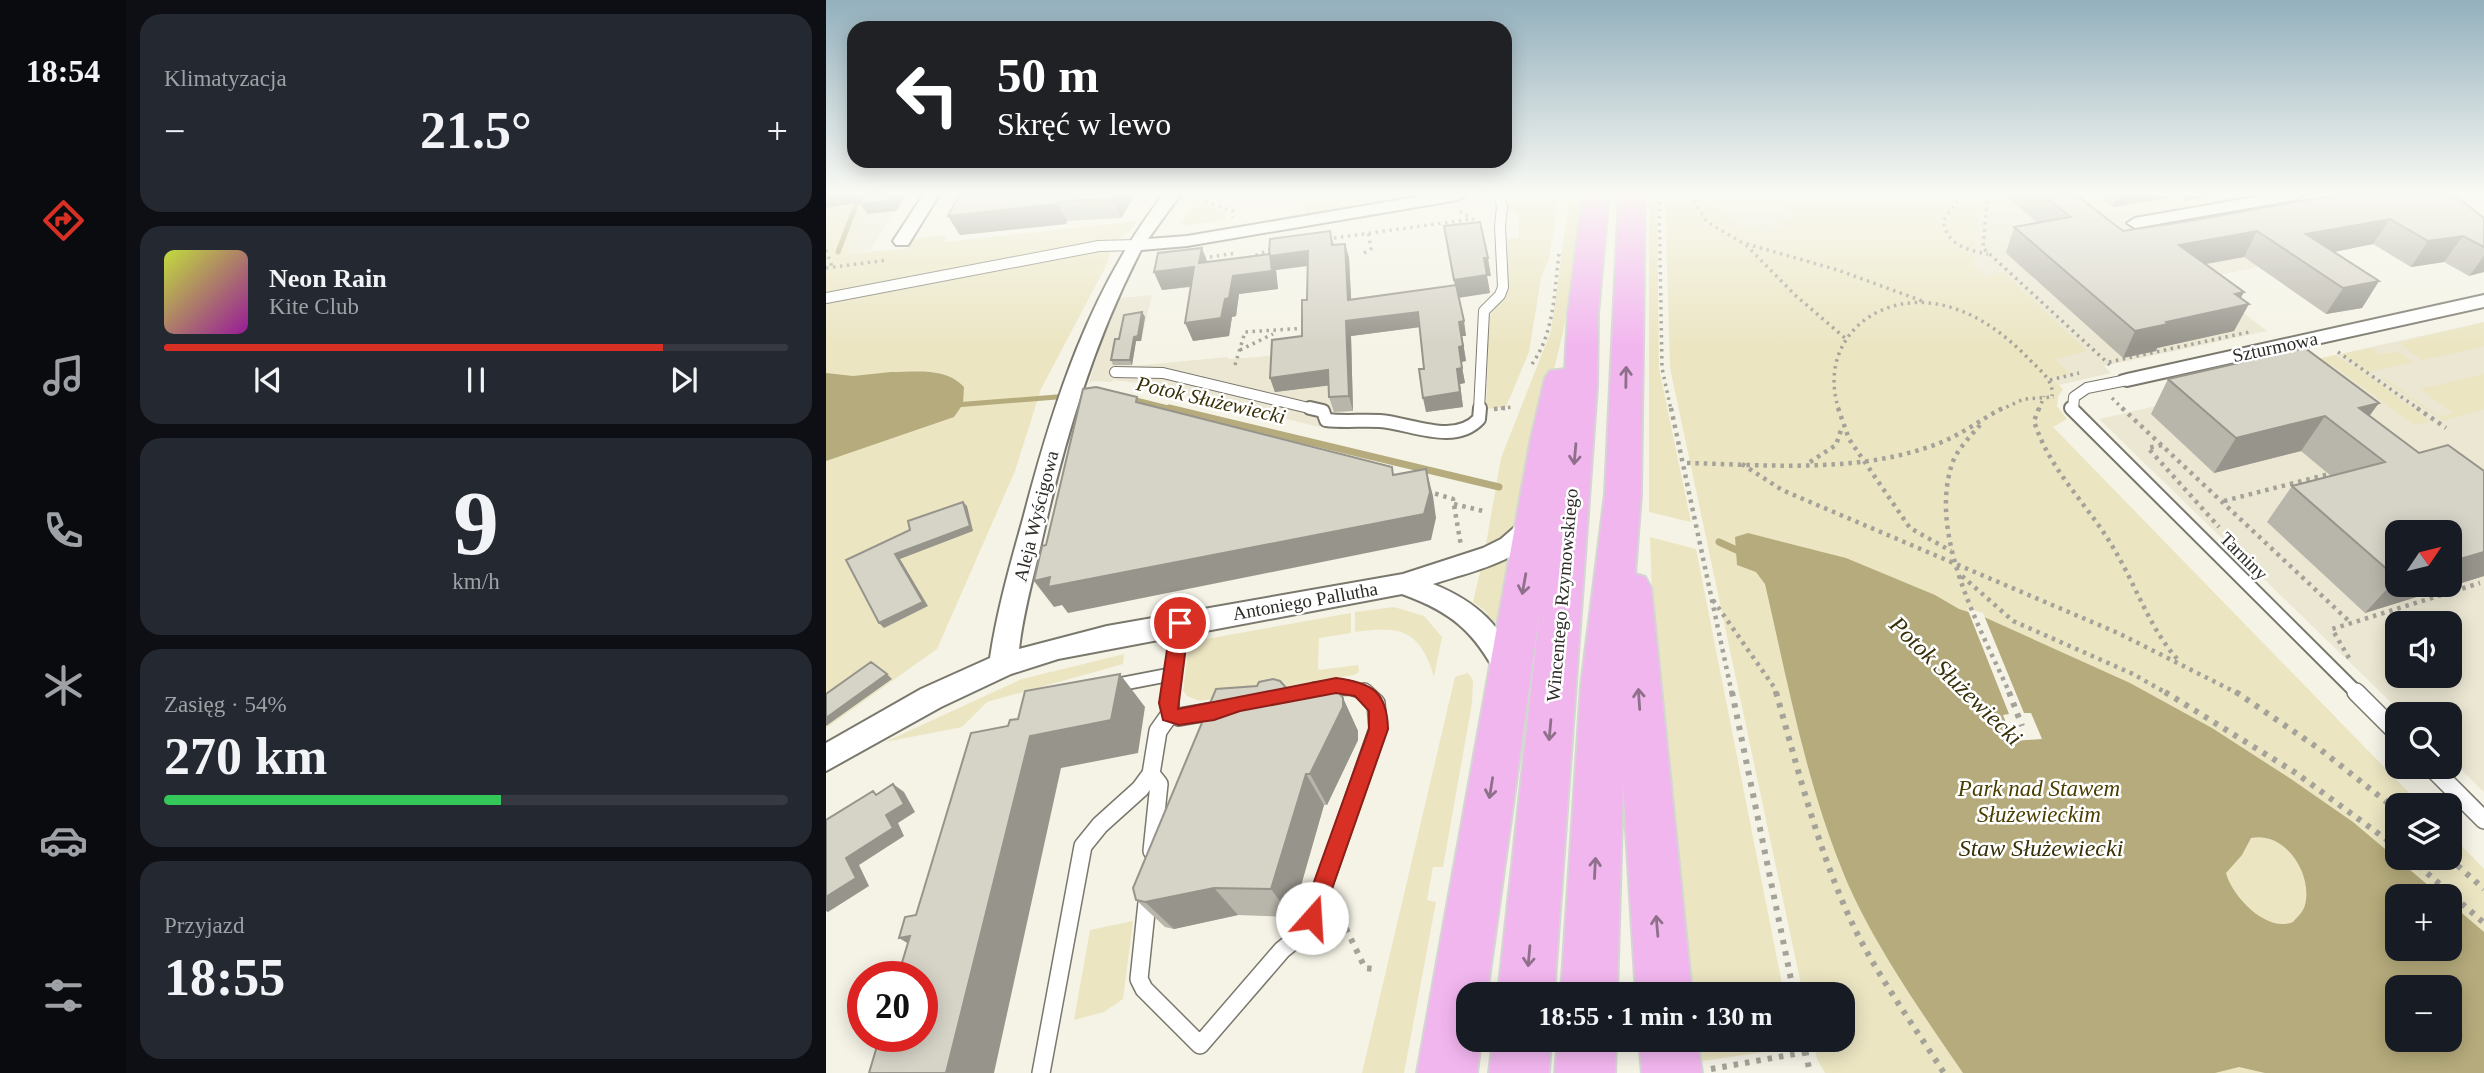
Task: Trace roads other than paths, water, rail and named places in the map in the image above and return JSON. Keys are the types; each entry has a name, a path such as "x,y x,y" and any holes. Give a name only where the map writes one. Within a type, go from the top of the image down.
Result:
{"main road":[{"name":"Wincentego Rzymowskiego","path":"1527,982 1581,386 1583,313 1590,245"},
{"path":"1590,982 1603,686 1623,495 1630,245"},
{"name":"Wincentego Rzymowskiego","path":"1447,1073 1534,524 1547,368 1583,313"},
{"path":"1623,495 1663,982"},
{"path":"1519,1073 1521,1052"},
{"path":"1585,1073 1586,1052"}],"street":[{"name":"Aleja Wyścigowa","path":"1003,665 1008,629 1067,395 1092,327 1135,245"},
{"name":"Szturmowa","path":"2127,380 2484,301"},
{"name":"Antoniego Pallutha","path":"1003,665 1072,645 1180,623 1403,584 1492,555 1510,545 1534,524"},
{"name":"Antoniego Pallutha","path":"1403,584 1450,603 1475,618 1491,637 1509,673"},
{"path":"826,758 917,705 1003,665"}],"lane":[{"path":"826,298 1099,246 1132,245"},
{"path":"1115,373 1163,373 1323,411 1326,420 1340,423 1377,421 1431,430 1456,431 1470,427 1479,419 1484,311 1500,295 1503,287 1501,245"},
{"name":"Szturmowa","path":"2064,399 2087,388 2127,380"},
{"name":"Tarniny","path":"2064,399 2078,418 2385,721"},
{"path":"1041,1073 1083,846 1100,825 1140,789 1151,774 1158,731 1170,714 1172,674 1180,623"},
{"path":"1095,689 1172,674"},
{"path":"1151,774 1159,784 1139,979 1144,989 1200,1045 1282,950 1303,933 1314,912 1380,719 1374,701 1358,689 1336,686 1300,692"},
{"path":"1170,714 1179,717 1214,712 1240,703"},
{"path":"2443,779 2484,820"}],"water":[{"path":"920,371 949,376 964,387 963,404 954,417 826,461 826,373 853,376"},
{"name":"Staw Służewiecki","path":"1748,533 1846,558 2130,683 2212,728 2291,779 2353,822 2385,849 2385,870 2410,870 2427,884 2385,884 2385,961 2462,961 2462,913 2484,932 2484,1073 2265,1073 2239,1067 2215,1073 1963,1073 1880,946 1852,893 1828,833 1807,763 1765,584 1756,572 1737,565 1735,537","holes":["2251,838 2264,838 2286,848 2301,869 2305,881 2305,905 2293,922 2283,924 2262,917 2243,902 2229,882 2226,873 2242,855"]}],"waterway":[{"path":"838,252 841,245"},
{"name":"Potok Służewiecki","path":"955,405 1069,396"},
{"name":"Potok Służewiecki","path":"1132,399 1176,410"},
{"name":"Potok Służewiecki","path":"1169,408 1499,487"},
{"name":"Potok Służewiecki","path":"1719,542 1741,552"}],"park label":[{"name":"Park nad Stawem Służewieckim","path":"2039,801"}]}
